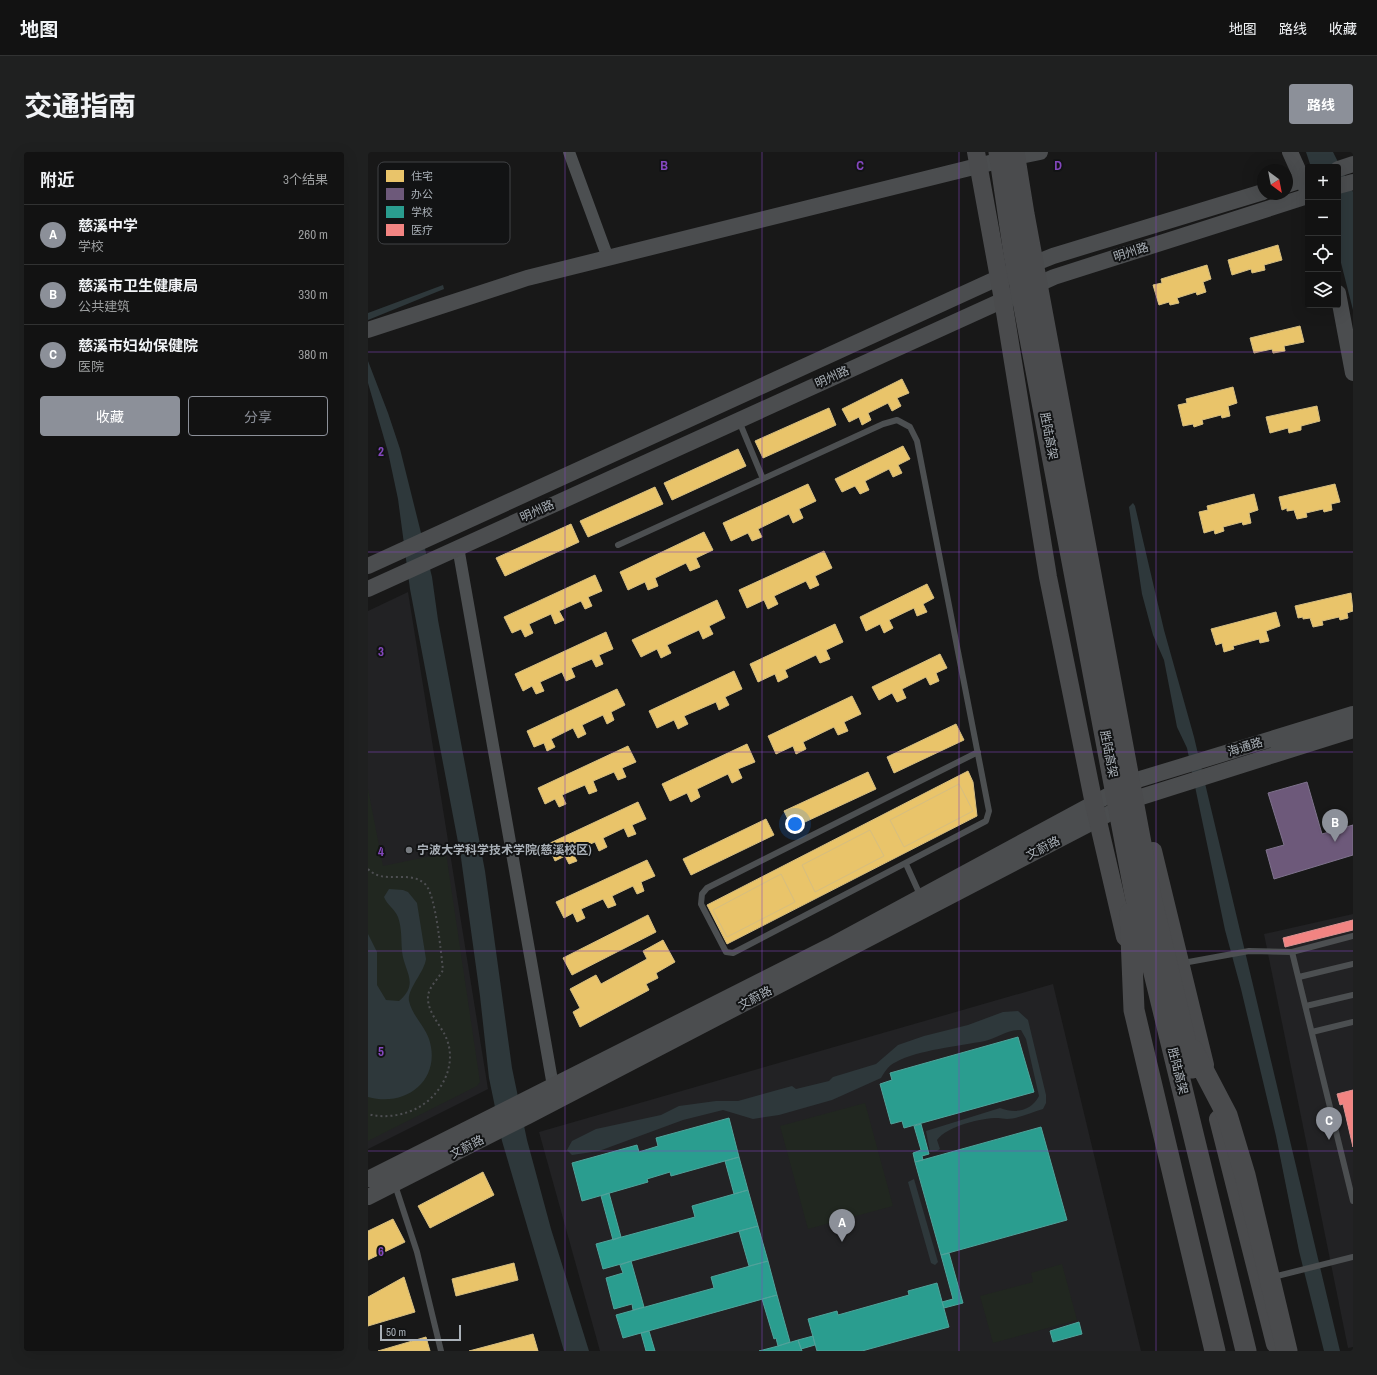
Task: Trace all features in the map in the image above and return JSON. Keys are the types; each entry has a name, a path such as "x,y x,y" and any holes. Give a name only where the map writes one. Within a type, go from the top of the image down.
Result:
{"highway":[{"name":"胜陆高架","path":"1008,153 1014,254 1135,895 1246,1351"},
{"name":"胜陆高架","path":"1008,153 1024,214 1151,898 1260,1351"},
{"path":"1128,855 1134,1010 1215,1351"},
{"path":"1183,1031 1227,1115 1245,1175 1287,1351"}],"main road":[{"path":"368,330 527,278 608,258 978,159 1008,153 1040,152"},
{"path":"1290,152 1305,181"},
{"path":"1008,153 1028,263 1161,891 1277,1351"},
{"path":"978,159 1003,300 1048,577 1136,989 1224,1351"},
{"path":"1341,168 1353,164"},
{"path":"1341,185 1353,182"},
{"path":"1293,184 1305,183"},
{"name":"明州路","path":"368,566 998,278 1053,256 1257,194"},
{"name":"明州路","path":"368,589 1054,277 1305,197"},
{"path":"1341,308 1353,373"},
{"name":"海通路","path":"1139,789 1353,714"},
{"name":"海通路","path":"1139,789 1353,730"},
{"name":"文蔚路","path":"368,1197 394,1184 522,1111 1139,789"},
{"name":"文蔚路","path":"368,1178 522,1111 553,1086 830,946 921,896 1097,811"}],"street":[{"path":"569,152 608,258"},
{"path":"458,547 553,1086"}],"lane":[{"path":"738,420 763,479"},
{"path":"618,545 883,424 897,420 910,427 917,441 978,752 989,811 986,821 733,954 726,952 701,904 702,894 707,888 978,752"},
{"path":"906,864 921,896"},
{"path":"1179,963 1249,950 1292,952 1353,936"},
{"path":"1292,952 1353,1201"},
{"path":"1299,977 1353,964"},
{"path":"1306,1006 1353,995"},
{"path":"1312,1032 1353,1022"},
{"path":"394,1184 417,1252 441,1351"},
{"path":"1270,1278 1353,1257"}],"path":[{"path":"368,868 372,873 381,876 416,878 426,885 430,894 436,917 443,970 439,979 430,988 428,1002 446,1037 449,1050 449,1064 446,1081 438,1092 419,1107 398,1115 380,1116 368,1114"}],"shaded area":[{"path":"1306,152 1333,152 1339,164 1310,164"},
{"path":"1341,168 1353,192 1353,310 1341,263"},
{"path":"443,285 444,289 368,320 368,313"},
{"path":"368,361 400,449 432,577 438,620 485,871 512,1068 527,1140 551,1229 589,1351 564,1351 502,1141 489,1078 480,996 461,858 410,589 398,499 388,452 368,383"},
{"path":"1133,503 1135,506 1164,630 1194,737 1340,1351 1324,1351 1299,1251 1276,1136 1241,989 1225,930 1187,748 1177,727 1164,660 1153,635 1142,594 1129,507"},
{"name":"宁波大学科学技术学院(慈溪校区)","path":"408,592 488,1089 368,1149 368,611"},
{"path":"368,789 383,866 446,853 480,1082 477,1086 368,1141"},
{"path":"389,889 408,892 417,903 426,959 425,964 413,986 409,996 409,1001 413,1011 427,1034 432,1053 426,1078 418,1087 408,1094 396,1098 382,1099 368,1097 368,934 377,952 377,985 386,1000 399,1001 409,989 410,983 403,958 401,930 398,917 384,897"},
{"path":"1353,914 1353,1347 1348,1348 1264,934"},
{"path":"1053,984 1141,1351 600,1351 539,1132"},
{"path":"1018,1011 1028,1020 1046,1095 1046,1103 1043,1109 1016,1118 983,1119 956,1127 942,1135 937,1140 940,1149 937,1151 930,1152 926,1131 1000,1108 1012,1111 1022,1110 1032,1105 1036,1101 1039,1096 1026,1039 1021,1030 1007,1032 985,1041 916,1054 891,1065 881,1078 832,1100 779,1115 753,1119 723,1110 683,1120 599,1151 572,1155 567,1150 572,1141 596,1129 661,1115 679,1106 716,1101 738,1101 792,1086 796,1089 829,1081 833,1077 876,1064 898,1045 924,1036 968,1025 1003,1012"},
{"path":"865,1103 893,1206 808,1229 780,1126"},
{"path":"914,1179 938,1262 935,1265 931,1263 908,1182"},
{"path":"1062,1264 1077,1320 993,1343 980,1296 1033,1282 1031,1273"}],"building: 住宅":[{"path":"1278,245 1282,260 1264,265 1265,270 1252,273 1251,269 1232,275 1228,260"},
{"path":"1207,265 1211,279 1203,282 1206,292 1197,295 1196,292 1177,298 1179,303 1170,305 1169,302 1159,305 1153,285 1162,283 1161,279"},
{"path":"1300,326 1304,342 1284,346 1285,351 1273,353 1272,349 1254,353 1250,338"},
{"path":"902,379 909,393 897,398 901,406 892,411 888,403 868,413 871,420 862,425 859,417 849,422 842,409"},
{"path":"1233,387 1237,403 1228,406 1230,416 1222,418 1221,415 1202,420 1203,424 1194,427 1193,424 1183,426 1178,405 1187,403 1186,399"},
{"path":"1317,406 1320,421 1301,426 1301,430 1289,433 1288,428 1270,433 1266,417"},
{"path":"829,408 836,425 763,458 755,441"},
{"path":"903,446 910,459 898,465 902,473 893,477 889,469 865,481 869,490 860,494 855,486 842,492 835,479"},
{"path":"738,449 746,466 672,500 664,483"},
{"path":"808,484 816,501 799,509 803,518 793,523 789,514 758,529 762,537 752,541 748,533 731,541 723,523"},
{"path":"1335,484 1340,502 1331,504 1332,510 1324,512 1323,509 1306,513 1307,517 1297,519 1294,510 1287,511 1287,508 1282,510 1279,497"},
{"path":"655,487 663,504 588,537 580,521"},
{"path":"1254,494 1258,510 1249,513 1251,523 1243,525 1242,522 1223,527 1224,531 1215,534 1214,530 1204,533 1199,512 1208,510 1207,506"},
{"path":"571,524 579,542 505,576 496,558"},
{"path":"704,532 713,550 696,558 700,567 690,571 686,563 655,578 658,586 648,590 645,582 628,590 620,572"},
{"path":"824,551 832,568 815,576 819,585 810,589 806,581 774,596 778,604 768,609 764,600 747,608 739,590"},
{"path":"595,575 602,591 588,597 592,606 585,609 581,601 559,611 564,620 555,624 551,614 529,624 533,633 525,637 521,629 512,633 504,617"},
{"path":"927,584 934,598 923,604 927,612 917,616 914,608 889,620 893,628 884,633 880,624 866,631 860,617"},
{"path":"1351,593 1353,611 1347,613 1348,618 1340,620 1339,617 1322,621 1323,625 1313,627 1310,618 1298,618 1295,606"},
{"path":"717,600 725,618 709,626 713,634 703,639 699,630 667,645 671,653 661,658 657,649 641,657 632,640"},
{"path":"1276,612 1280,626 1266,631 1269,641 1260,643 1259,639 1233,646 1234,649 1224,652 1222,643 1216,645 1211,629"},
{"path":"835,624 843,642 826,650 830,659 820,663 816,655 785,670 788,677 778,682 775,674 758,682 750,664"},
{"path":"606,632 613,649 599,655 603,664 596,667 592,659 571,668 575,677 566,681 562,672 540,682 544,691 536,694 532,686 523,691 515,674"},
{"path":"940,654 947,668 936,673 939,681 930,685 926,677 902,689 906,698 897,702 892,693 879,700 872,687"},
{"path":"734,671 742,689 725,697 729,705 719,710 716,702 684,716 688,724 678,729 674,720 657,728 649,711"},
{"path":"617,689 625,705 611,712 614,720 607,724 603,715 582,725 586,734 578,738 573,728 551,739 555,747 547,751 544,743 534,747 527,731"},
{"path":"852,696 861,714 844,722 848,731 838,735 834,727 803,742 806,749 796,754 793,746 776,754 768,736"},
{"path":"956,724 964,740 894,773 887,757"},
{"path":"747,744 755,762 738,769 742,778 732,783 728,774 697,789 700,797 691,802 687,793 670,801 662,784"},
{"path":"628,746 636,762 622,768 626,777 618,780 614,772 593,781 597,791 589,794 585,785 562,795 566,804 559,807 555,799 545,804 538,788"},
{"path":"968,771 973,782 977,816 727,944 707,905"},
{"path":"868,772 876,789 792,828 784,811"},
{"path":"959,784 973,811 904,847 890,820"},
{"path":"638,802 646,819 632,825 636,834 628,837 624,828 603,838 607,847 599,851 595,842 572,852 577,861 569,864 565,856 555,861 548,844"},
{"path":"766,819 774,835 691,875 683,859"},
{"path":"870,830 884,856 815,892 802,865"},
{"path":"647,860 655,876 641,882 644,891 637,894 633,886 612,896 616,905 608,908 603,899 581,909 585,918 577,922 573,913 564,918 556,902"},
{"path":"781,874 795,902 727,937 713,910"},
{"path":"648,915 656,932 572,975 563,958"},
{"path":"663,940 675,962 656,973 658,978 646,984 649,990 580,1027 573,1012 580,1008 570,989 596,975 601,984 647,959 643,951"},
{"path":"483,1172 494,1195 430,1228 418,1206"},
{"path":"393,1219 405,1242 368,1260 368,1231"},
{"path":"514,1263 518,1280 456,1296 452,1279"},
{"path":"404,1277 415,1312 368,1326 368,1297"},
{"path":"533,1334 538,1351 469,1351"},
{"path":"426,1337 430,1351 378,1351"}],"building: 办公":[{"path":"1307,782 1322,834 1353,825 1353,855 1274,879 1266,850 1284,845 1268,793"}],"building: 学校":[{"path":"1018,1037 1034,1092 904,1128 902,1121 891,1124 880,1084 892,1080 890,1073"},
{"path":"729,1118 739,1157 671,1176 670,1172 647,1179 648,1182 582,1201 572,1163 637,1145 639,1152 658,1146 656,1138"},
{"path":"921,1124 929,1154 922,1156 923,1160 915,1162 913,1153 921,1150 914,1126"},
{"path":"1041,1127 1067,1220 941,1255 915,1162"},
{"path":"739,1157 748,1190 734,1194 725,1161"},
{"path":"748,1190 758,1226 603,1269 596,1244 695,1217 692,1206"},
{"path":"609,1193 621,1237 613,1240 601,1196"},
{"path":"758,1226 768,1261 749,1266 739,1231"},
{"path":"949,1253 963,1303 944,1308 942,1302 953,1299 941,1255"},
{"path":"631,1261 644,1307 633,1310 632,1304 614,1309 606,1278 623,1273 620,1265"},
{"path":"768,1261 777,1295 623,1338 616,1315 714,1288 711,1277"},
{"path":"937,1283 949,1327 862,1351 817,1351 808,1319 837,1311 838,1315 909,1295 908,1291"},
{"path":"777,1295 790,1342 778,1346 776,1338 774,1339 762,1299"},
{"path":"1079,1322 1082,1334 1053,1342 1050,1331"},
{"path":"649,1331 655,1351 646,1351 641,1333"},
{"path":"813,1336 815,1345 801,1349 798,1340"},
{"path":"798,1340 802,1351 759,1351 778,1346"}],"building: 医疗":[{"path":"1353,920 1353,930 1285,947 1283,938"},
{"path":"1353,1090 1353,1147 1343,1104 1340,1105 1337,1094"}],"place":[{"name":"慈溪市卫生健康局","path":"1335,842"},
{"name":"宁波大学科学技术学院(慈溪校区)","path":"409,850"},
{"name":"慈溪市妇幼保健院","path":"1329,1140"},
{"name":"慈溪中学","path":"842,1242"}]}
